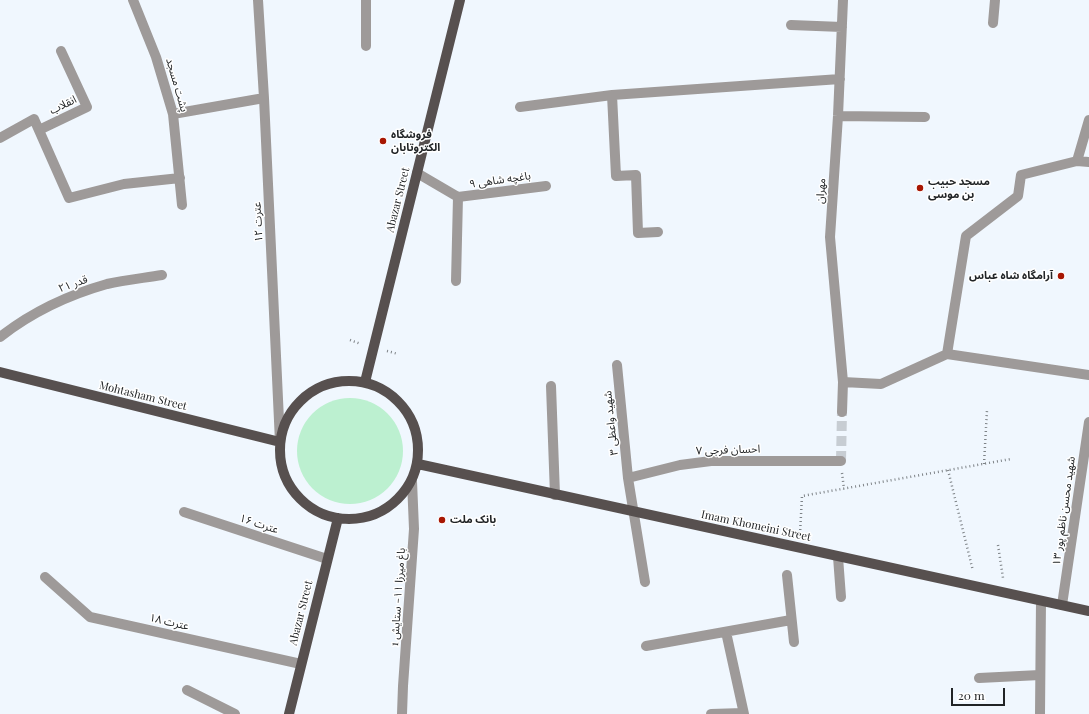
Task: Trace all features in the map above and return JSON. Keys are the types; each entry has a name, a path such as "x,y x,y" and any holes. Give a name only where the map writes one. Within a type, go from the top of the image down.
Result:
{"main road":[{"name":"Abazar Street","path":"365,382 460,0"},
{"name":"Mohtasham Street","path":"0,372 280,442"},
{"path":"341,380 365,382 385,390 402,404 413,422 419,443 418,464 412,481 402,496 388,508 372,515 355,519 338,518 318,512 301,500 288,483 281,463 280,442 286,420 300,401 306,396 319,387 341,380"},
{"name":"Imam Khomeini Street","path":"418,464 1089,611"},
{"name":"Abazar Street","path":"289,714 338,518"}],"street":[{"name":"پشت مسجد","path":"133,0 156,57 173,114 182,204"},
{"name":"عترت ۱۲","path":"258,0 280,442"},
{"path":"366,0 366,46"},
{"name":"مهران","path":"842,412 843,382 830,237 838,116 843,0"},
{"path":"992,23 995,0"},
{"path":"791,25 842,26"},
{"name":"انقلاب","path":"39,130 86,107 61,51"},
{"path":"520,107 612,95 840,79"},
{"path":"612,95 616,176 636,175 638,233 658,232"},
{"path":"173,114 264,98"},
{"path":"838,116 925,117"},
{"path":"0,138 34,119 70,198 124,184 180,178"},
{"path":"1077,162 1089,120"},
{"path":"947,354 966,236 1018,196 1021,176 1077,162 1089,162"},
{"name":"باغچه شاهی ۹","path":"417,173 458,197 546,186"},
{"path":"456,282 458,197"},
{"name":"قدر ۲۱","path":"0,337 42,309 68,297 108,284 162,275"},
{"path":"843,382 881,384 947,354 1089,375"},
{"name":"شهید واعظی ۳","path":"617,365 628,478"},
{"path":"551,386 555,494"},
{"name":"شهید محسن ناظم پور ۱۳","path":"1062,605 1089,422"},
{"name":"احسان فرجی ۷","path":"628,478 680,465 711,461 841,461"},
{"path":"628,478 645,582"},
{"name":"باغ میرزا ۱۱- ستایش 1","path":"402,714 414,530 412,481"},
{"name":"عترت ۱۶","path":"184,512 327,559"},
{"path":"838,557 841,597"},
{"path":"787,575 794,642"},
{"name":"عترت ۱۸","path":"45,577 90,616 301,664"},
{"path":"1040,714 1041,601"},
{"path":"646,646 791,620"},
{"path":"711,714 744,713 726,632"},
{"path":"979,678 1040,675"},
{"path":"187,690 235,714"}],"path":[{"path":"984,464 987,410"},
{"path":"800,548 802,496 1011,459"},
{"path":"948,470 977,587"},
{"path":"998,544 1004,593"}],"green space":[{"path":"350,398 370,402 387,414 399,431 403,451 399,471 387,488 370,500 350,504 330,500 313,488 301,471 297,451 301,431 313,414 330,402"}],"tunnel":[{"path":"841,461 842,412"}],"place":[{"name":"فروشگاه الکتروتابان","path":"383,141"},
{"name":"مسجد حبیب بن موسی","path":"920,188"},
{"name":"آرامگاه شاه عباس","path":"1061,276"},
{"name":"بانک ملت","path":"442,520"}]}
